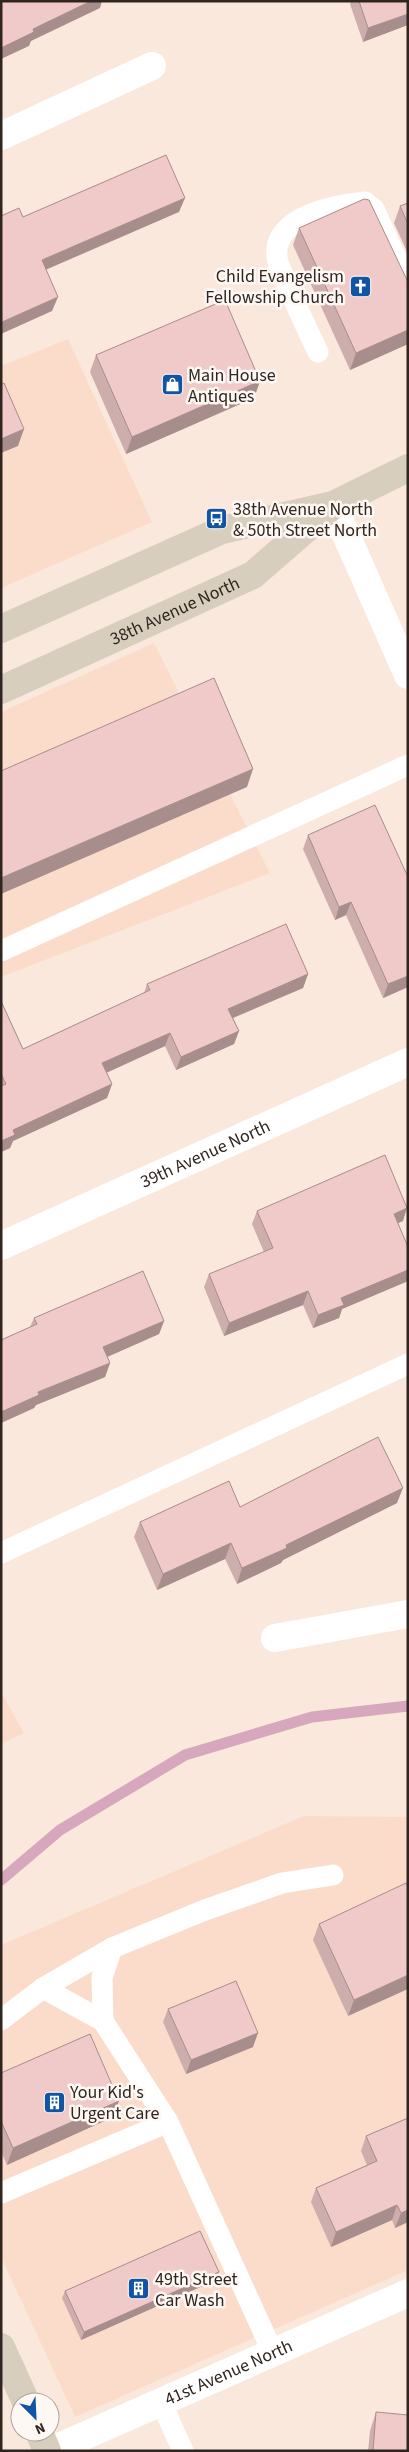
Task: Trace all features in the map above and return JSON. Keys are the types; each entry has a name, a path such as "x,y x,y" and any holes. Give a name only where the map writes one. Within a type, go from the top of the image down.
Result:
{"main road":[{"name":"38th Avenue North","path":"1,690 253,575 333,506 408,468"},
{"name":"38th Avenue North","path":"1,629 222,530 333,506"},
{"path":"1,2347 21,2392"}],"street":[{"path":"1,136 152,66"},
{"path":"333,506 408,676"},
{"name":"39th Avenue North","path":"1,1246 408,1062"},
{"path":"275,1638 408,1614"},
{"name":"41st Avenue North","path":"48,2451 408,2293"}],"lane":[{"path":"318,352 290,294 276,256 280,235 300,218 332,208 365,202 374,208 408,285"},
{"path":"1,951 408,765"},
{"path":"1,1553 408,1364"},
{"path":"1,2020 43,1988 112,1948 205,1910 282,1883 333,1875"},
{"path":"103,2021 102,1977 112,1948"},
{"path":"43,1988 103,2021 168,2122 273,2353"},
{"path":"1,2193 168,2122"},
{"path":"161,2402 183,2451"}],"shaded area":[{"path":"68,339 152,522 1,588 1,366"},
{"path":"154,643 270,873 1,977 1,712"},
{"path":"1,1692 24,1733 1,1744"},
{"path":"304,1816 408,1817 408,2270 75,2417 1,2257 1,1945"}],"building":[{"path":"1,1 91,1 33,29 34,32 1,48"},
{"path":"359,1 408,1 408,14 368,28"},
{"path":"166,155 185,198 42,260 58,297 2,322 1,216 19,208 23,217"},
{"path":"364,199 369,200 408,282 408,330 356,353 299,228"},
{"path":"408,203 408,224 400,206"},
{"name":"Main House Antiques","path":"225,300 260,381 132,437 96,355"},
{"path":"4,383 24,429 1,439 1,385"},
{"path":"214,678 253,769 1,878 1,771"},
{"path":"375,805 408,877 408,976 388,984 351,902 339,907 308,835"},
{"path":"286,924 308,974 228,1009 239,1031 181,1057 170,1033 102,1063 112,1084 13,1130 15,1135 1,1141 1,1086 6,1084 1,1074 1,1001 23,1049 150,990 147,984"},
{"path":"385,1155 407,1208 394,1214 408,1247 408,1270 341,1298 344,1305 318,1315 308,1291 229,1323 209,1274 273,1248 257,1211"},
{"path":"143,1271 164,1321 103,1347 110,1363 38,1392 39,1395 1,1412 1,1340 37,1324 34,1318"},
{"path":"378,1437 403,1488 286,1545 287,1548 242,1568 231,1543 163,1574 140,1522 229,1481 240,1507"},
{"path":"406,1883 408,1887 408,1975 354,2000 319,1924"},
{"path":"236,1981 258,2033 191,2060 168,2009"},
{"name":"Your Kid's Urgent Care","path":"90,2034 119,2101 13,2148 1,2121 1,2073"},
{"path":"408,2118 408,2210 401,2213 397,2205 336,2232 316,2188 377,2161 366,2136"},
{"name":"49th Street Car Wash","path":"200,2231 219,2272 84,2332 65,2291"},
{"path":"376,2412 408,2415 408,2451 373,2451"}],"waterway":[{"path":"1,1880 60,1830 185,1755 312,1717 408,1706"}],"place":[{"name":"Child Evangelism Fellowship Church","path":"360,286"},
{"name":"Main House Antiques","path":"172,385"},
{"name":"38th Avenue North & 50th Street North","path":"217,519"},
{"name":"Your Kid's Urgent Care","path":"54,2102"},
{"name":"49th Street Car Wash","path":"139,2289"}]}
